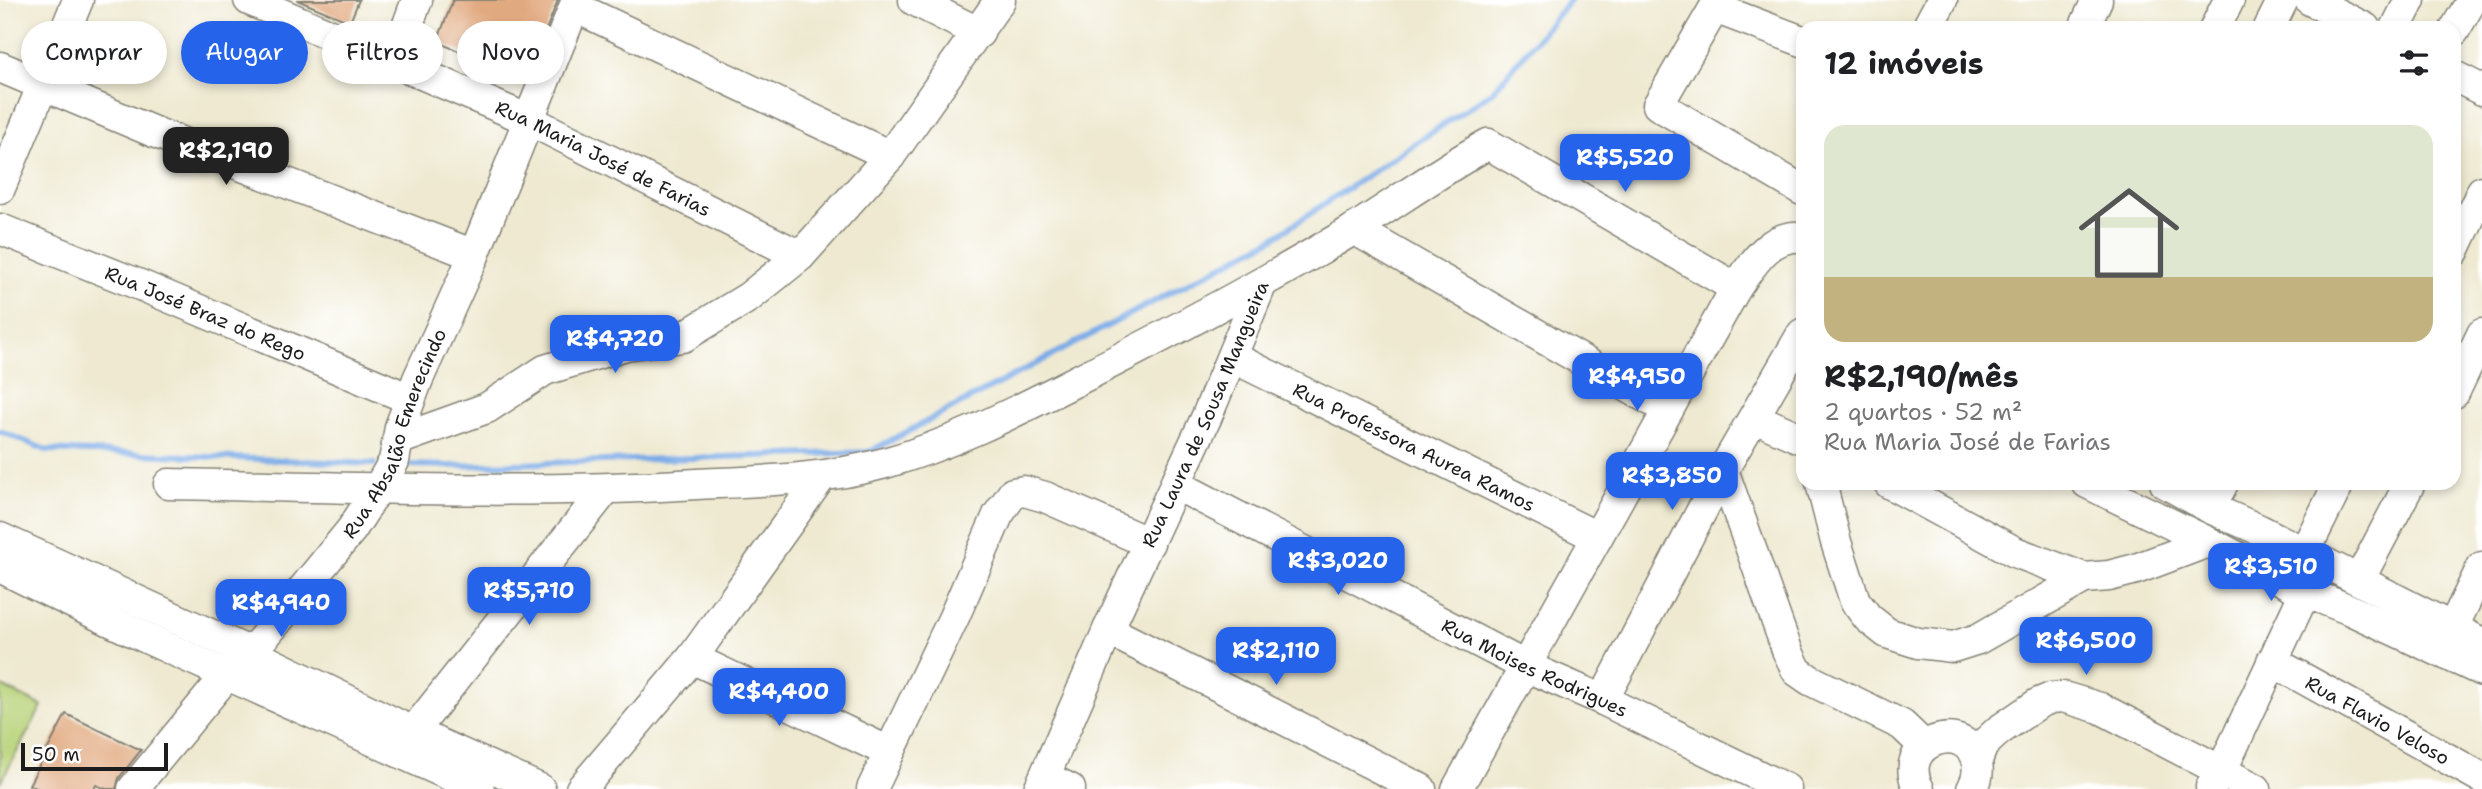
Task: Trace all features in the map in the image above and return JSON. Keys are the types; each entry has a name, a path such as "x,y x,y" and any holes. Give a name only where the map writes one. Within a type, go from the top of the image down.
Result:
{"street":[{"path":"0,188 78,0"},
{"name":"Rua Maria José de Farias","path":"249,0 322,31"},
{"path":"409,21 417,0"},
{"path":"914,0 979,33"},
{"path":"398,440 487,408 545,370 626,345 682,337 749,297 800,256 890,156 1000,0"},
{"path":"1931,21 1942,0"},
{"path":"2087,21 2097,0"},
{"path":"2218,21 2229,0"},
{"path":"2272,21 2283,0"},
{"path":"2311,0 2352,21"},
{"path":"2400,21 2410,0"},
{"path":"2460,21 2472,0"},
{"path":"576,3 890,156"},
{"name":"Rua Absalão Emerecindo","path":"133,789 226,676 251,653 352,529 394,461 410,399 474,255 576,3"},
{"path":"1796,38 1717,4 1658,105 1796,186"},
{"path":"0,67 167,136 474,255"},
{"path":"2461,80 2482,90"},
{"name":"Rua Maria José de Farias","path":"443,83 529,120 800,256"},
{"name":"Rua Laura de Sousa Mangueira","path":"1051,785 1108,630 1232,357 1262,283 1354,229 1444,168 1488,144 1737,288"},
{"path":"2461,236 2482,191"},
{"name":"Rua José Braz do Rego","path":"0,229 410,399"},
{"path":"1354,229 1668,410"},
{"path":"1457,789 1737,288 1753,264 1773,244 1796,236"},
{"path":"169,484 605,490 821,477 887,463 955,440 1152,343 1262,283"},
{"path":"2461,378 2482,334"},
{"path":"1603,700 1723,470 1796,353"},
{"name":"Rua Professora Aurea Ramos","path":"1232,357 1597,537"},
{"path":"1755,418 1796,436"},
{"path":"1723,470 1787,650 1797,671 1902,725 1924,746"},
{"path":"582,789 692,658 821,477"},
{"name":"Rua Moises Rodrigues","path":"1175,484 1525,666 1603,700 1786,789"},
{"path":"413,732 605,490"},
{"path":"1823,490 1856,601 1868,618 1887,633 1918,643 1953,648 1978,639 2084,579 2136,569 2208,542"},
{"path":"1902,490 2015,552 2084,579"},
{"path":"2101,490 2305,592 2482,671"},
{"path":"2192,490 2217,496 2304,553 2482,643"},
{"path":"2304,553 2336,490"},
{"path":"2359,580 2406,490"},
{"path":"872,789 954,618 998,515 1013,494 1024,491 1045,497 1149,543"},
{"path":"0,538 540,789"},
{"path":"2452,629 2482,566"},
{"path":"0,567 226,676 301,707 479,789"},
{"path":"2215,780 2305,592"},
{"path":"1108,630 1421,789"},
{"path":"692,658 889,752"},
{"name":"Rua Flavio Veloso","path":"2272,661 2482,778"},
{"path":"1972,789 1978,773 1977,760 1983,746 1998,731 2039,703 2063,697 2100,708 2215,780 2256,789"},
{"path":"1919,789 1914,780 1916,756 1924,746 1936,739 1960,741 1970,749 1977,760"}],"green space":[{"path":"0,685 42,706 0,783"}],"building":[{"path":"297,0 359,0 350,21"},
{"path":"453,0 558,0 550,21 457,21 457,50 443,44 443,26"},
{"path":"66,714 141,750 119,778 116,789 96,785 94,789 39,789 29,785"}],"waterway":[{"path":"409,465 451,466 869,452 1272,239 1492,92 1570,0"},
{"path":"0,431 46,450 374,464"}]}
